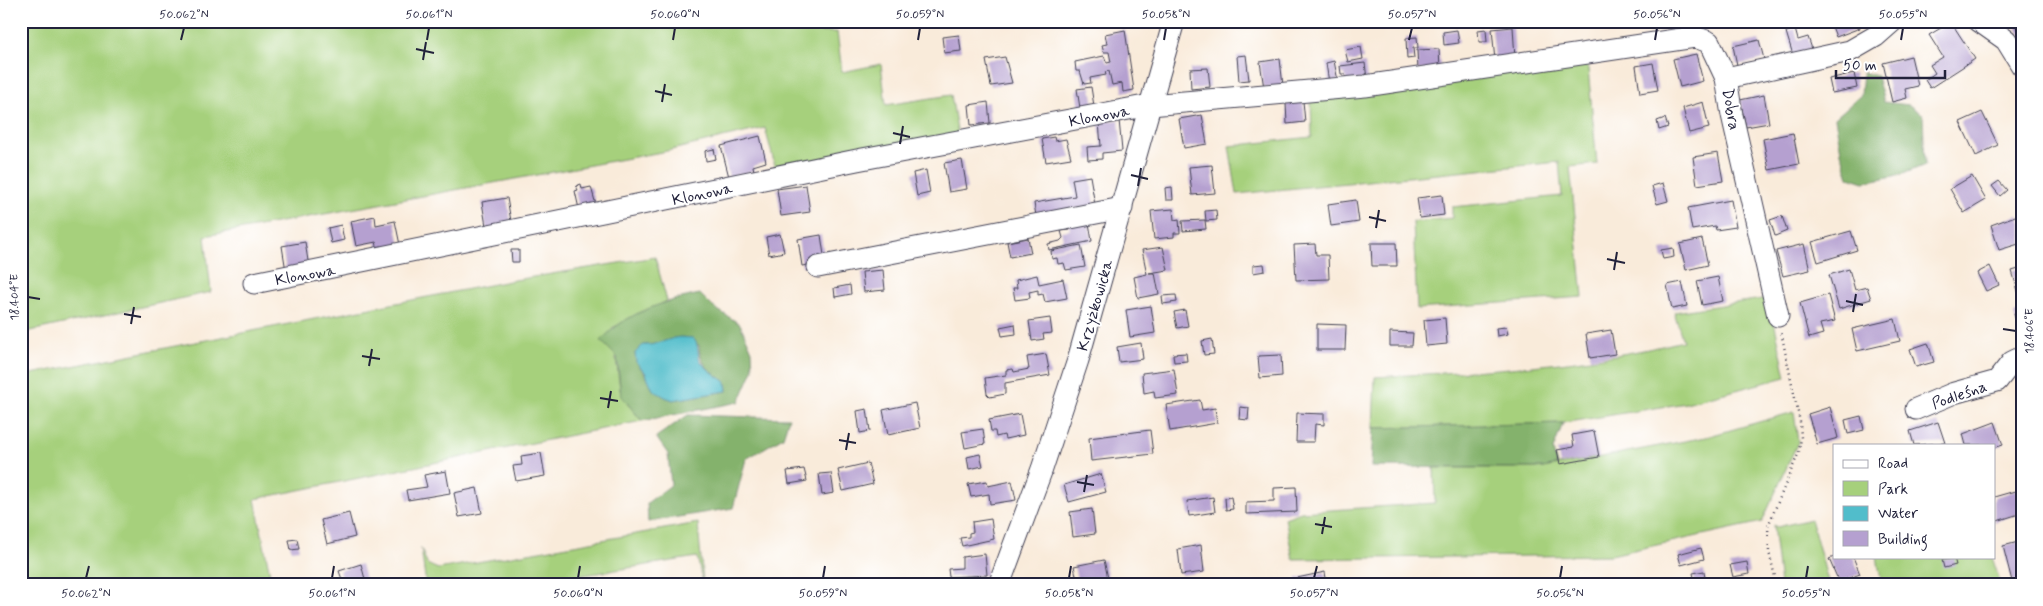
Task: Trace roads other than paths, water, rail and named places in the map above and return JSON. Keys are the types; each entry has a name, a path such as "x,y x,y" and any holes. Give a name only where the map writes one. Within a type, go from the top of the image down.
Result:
{"street":[{"name":"Krzyżkowicka","path":"999,585 1042,469 1078,360 1174,21"},
{"name":"Dobra","path":"1778,316 1734,124 1726,78 1850,51 1876,36 1894,21"},
{"path":"1979,21 2006,40 2022,66"},
{"name":"Klonowa","path":"254,283 339,268 857,160 1150,105 1365,86 1695,37 1709,42 1726,78"},
{"path":"818,267 1122,208"},
{"name":"Podleśna","path":"1916,409 1954,393 1997,381 2012,362 2022,357"}],"water":[{"path":"681,337 693,338 701,361 726,382 727,391 673,400 653,390 645,372 636,362 635,353 643,345"}]}
